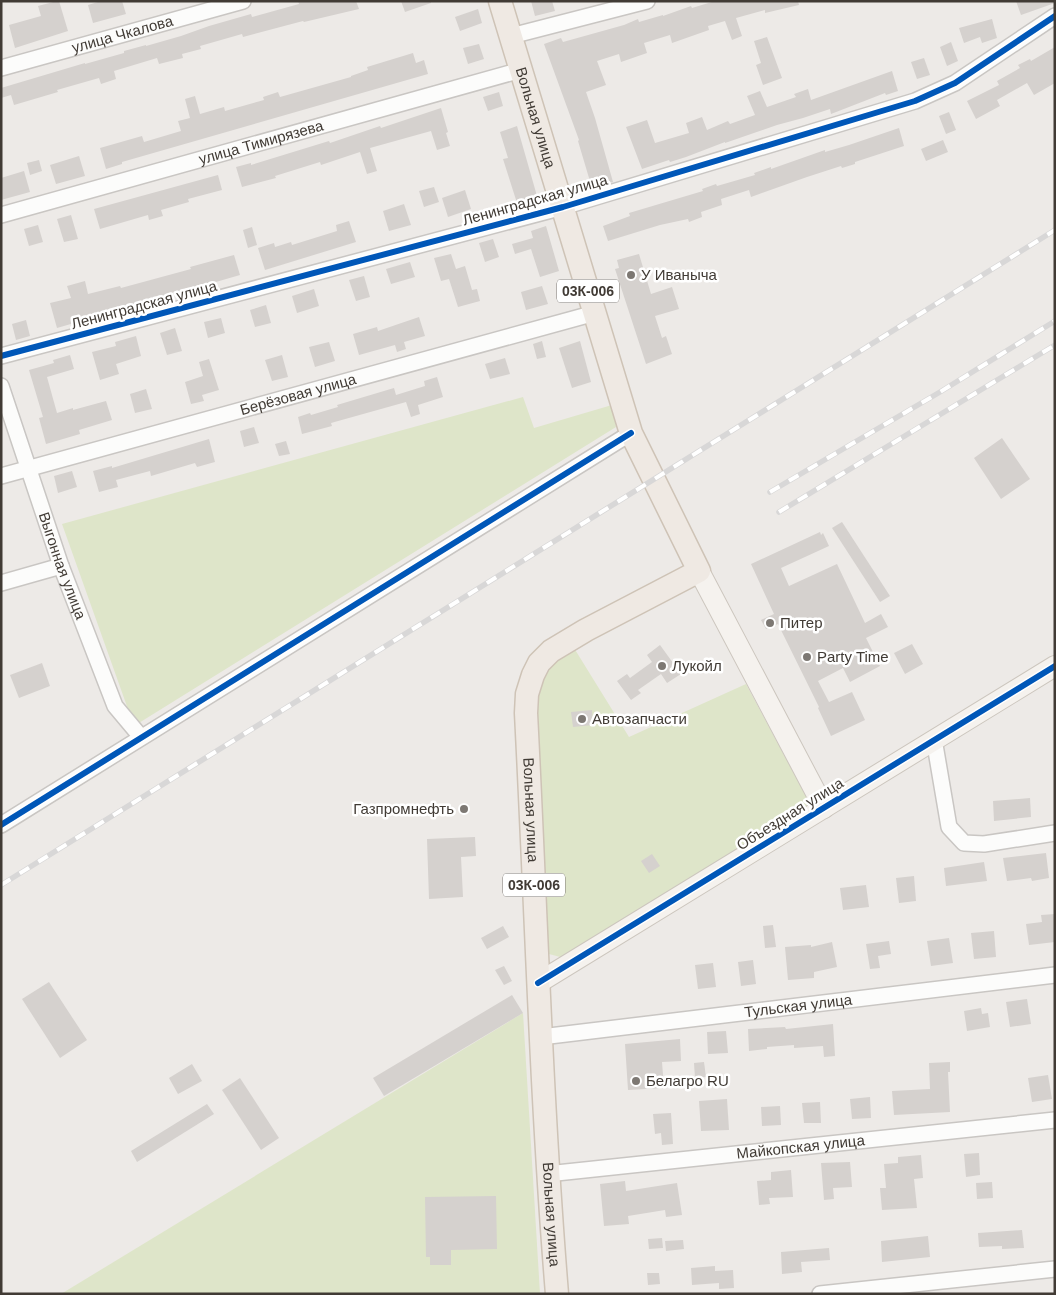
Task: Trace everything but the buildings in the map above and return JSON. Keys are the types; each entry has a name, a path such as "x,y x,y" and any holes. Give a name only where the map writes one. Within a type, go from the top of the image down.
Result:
{"main road":[{"name":"Вольная улица","path":"500,1 631,433 699,571 586,630 551,651 539,663 527,694 526,713 547,1174 557,1294"}],"street":[{"name":"улица Чкалова","path":"1,68 243,1"},
{"path":"511,36 647,1"},
{"name":"Ленинградская улица","path":"1,356 563,207 915,101 955,83 1055,16"},
{"name":"улица Тимирязева","path":"1,215 521,70"},
{"name":"Берёзовая улица","path":"1,476 594,313"},
{"name":"Выгонная улица","path":"1,386 61,566 115,706 141,737"},
{"path":"1,825 631,433"},
{"path":"1,583 61,566"},
{"name":"Вольная улица","path":"699,571 824,808"},
{"name":"Объездная улица","path":"538,983 1055,666"},
{"path":"934,739 949,827 964,843 984,844 1055,833"},
{"name":"Тульская улица","path":"541,1037 1055,975"},
{"name":"Майкопская улица","path":"547,1174 1055,1120"},
{"path":"820,1294 1055,1268"}],"green space":[{"path":"523,397 534,428 612,405 616,427 134,726 62,524"},
{"path":"574,648 629,737 746,684 812,807 564,958 549,954 535,717 538,677 550,660"},
{"path":"523,1013 540,1294 61,1294"}],"railway":[{"path":"1,885 1055,230"},
{"path":"770,492 940,392 1055,321"},
{"path":"779,512 1055,345"}],"cycle path":[{"path":"1,356 563,207 915,101 955,83 1055,16"},
{"path":"1,825 631,433"},
{"path":"538,983 1055,666"}],"place":[{"name":"У Иваныча","path":"631,275"},
{"name":"Питер","path":"770,623"},
{"name":"Party Time","path":"807,657"},
{"name":"Лукойл","path":"662,666"},
{"name":"Автозапчасти","path":"582,719"},
{"name":"Газпромнефть","path":"464,809"},
{"name":"Белагро RU","path":"636,1081"}]}
